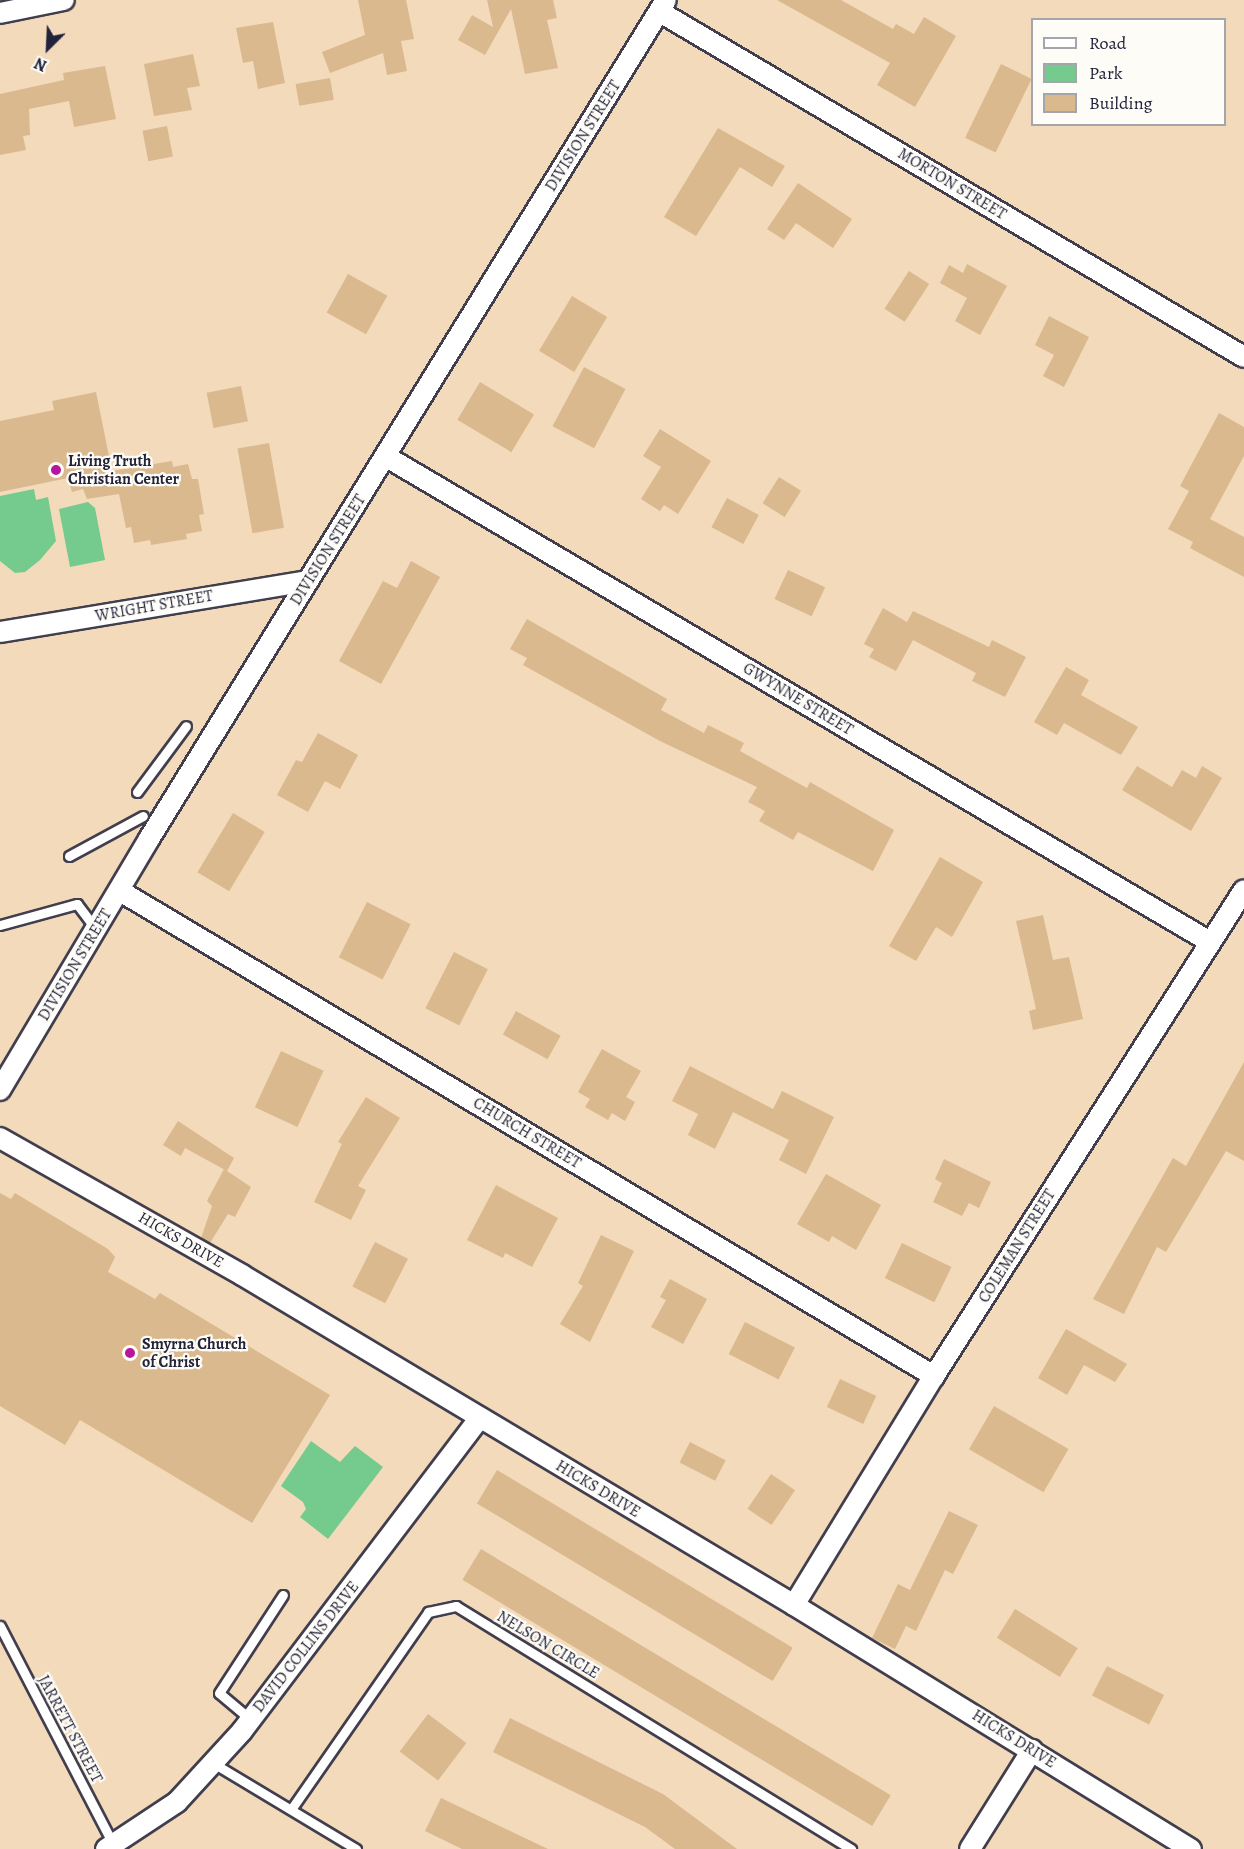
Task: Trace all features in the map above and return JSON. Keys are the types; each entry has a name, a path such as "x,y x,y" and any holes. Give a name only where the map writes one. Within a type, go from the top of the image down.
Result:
{"street":[{"path":"0,13 64,0"},
{"name":"MORTON STREET","path":"663,6 1244,357"},
{"name":"DIVISION STREET","path":"0,1090 308,581 663,6"},
{"name":"GWYNNE STREET","path":"386,456 1210,942"},
{"name":"WRIGHT STREET","path":"0,632 308,581"},
{"name":"COLEMAN STREET","path":"794,1605 934,1376 1244,890"},
{"name":"CHURCH STREET","path":"120,891 934,1376"},
{"name":"HICKS DRIVE","path":"0,1138 242,1275 794,1605 1191,1849"},
{"name":"DAVID COLLINS DRIVE","path":"110,1847 177,1802 213,1763 250,1719 480,1418"},
{"path":"970,1849 1032,1750"}],"lane":[{"path":"137,792 186,726"},
{"path":"69,856 143,816"},
{"path":"0,925 77,904 97,929"},
{"path":"250,1719 219,1693 283,1595"},
{"name":"NELSON CIRCLE","path":"292,1808 428,1612 456,1606 851,1849"},
{"name":"JARRETT STREET","path":"0,1626 110,1847"},
{"path":"213,1763 292,1808 356,1849"}],"green space":[{"path":"34,489 36,500 48,497 56,541 40,560 25,572 15,573 0,561 0,496"},
{"path":"88,502 95,508 105,560 70,567 59,509"},
{"path":"311,1441 340,1462 355,1446 383,1467 328,1539 300,1517 306,1509 303,1502 281,1486"}],"building":[{"path":"358,0 406,0 414,39 401,41 407,71 387,75 383,53 330,73 322,52 365,35"},
{"path":"487,0 553,0 557,18 547,20 558,68 525,74 511,9 485,55 458,40 472,15 493,27"},
{"path":"777,0 841,0 893,29 896,24 914,34 924,17 956,36 915,107 877,85 890,63"},
{"path":"273,22 285,83 258,89 253,61 243,63 236,28"},
{"path":"193,54 200,86 187,88 192,110 154,116 144,64"},
{"path":"1001,64 1031,80 996,153 965,138"},
{"path":"105,66 116,119 74,127 69,101 29,109 30,135 23,136 26,150 0,155 0,94 64,80 63,73"},
{"path":"330,78 334,100 299,106 296,84"},
{"path":"167,126 173,156 148,161 142,131"},
{"path":"718,128 785,166 772,187 740,167 696,236 664,217"},
{"path":"798,183 852,219 833,248 796,223 784,240 767,229"},
{"path":"967,264 1007,286 980,335 955,321 967,298 940,283 949,265 963,273"},
{"path":"909,271 929,284 905,322 884,309"},
{"path":"348,274 387,296 366,334 327,312"},
{"path":"572,296 607,317 574,372 539,351"},
{"path":"1049,316 1089,337 1064,387 1043,376 1054,355 1035,345"},
{"path":"584,367 625,389 594,448 553,426"},
{"path":"480,382 534,414 511,452 457,420"},
{"path":"241,386 248,421 214,428 207,393"},
{"name":"Living Truth Christian Center","path":"96,392 112,471 172,461 173,467 188,464 192,479 198,479 204,514 199,515 202,531 186,534 187,539 151,545 150,540 134,543 131,527 126,528 119,494 87,499 83,489 72,492 68,478 0,492 0,421 54,410 52,401"},
{"path":"1219,413 1244,427 1244,456 1210,519 1244,537 1244,577 1190,548 1193,542 1168,529 1189,491 1180,486"},
{"path":"660,429 711,461 678,514 664,505 660,511 641,499 661,467 643,456"},
{"path":"269,443 284,528 252,533 237,449"},
{"path":"779,477 801,491 785,517 763,503"},
{"path":"727,498 759,515 743,544 712,527"},
{"path":"411,561 440,577 381,684 339,661 383,581 397,588"},
{"path":"788,570 825,587 812,616 774,599"},
{"path":"883,608 907,622 913,611 989,647 992,640 1026,657 1005,697 972,681 976,673 913,640 896,671 869,657 874,649 864,644"},
{"path":"527,619 667,699 661,710 704,733 708,725 744,743 740,751 807,788 810,782 894,830 873,871 798,832 793,840 759,821 765,811 748,802 757,787 660,741 523,665 527,658 510,649"},
{"path":"1066,667 1089,680 1081,695 1138,727 1121,755 1064,723 1057,735 1034,722"},
{"path":"318,733 358,755 340,789 325,781 308,812 277,795 296,760 302,762"},
{"path":"1137,766 1172,787 1182,770 1196,778 1202,766 1222,778 1191,831 1122,790"},
{"path":"233,813 265,832 229,891 197,872"},
{"path":"940,857 983,882 952,937 936,927 916,961 889,946"},
{"path":"367,902 411,924 383,979 339,957"},
{"path":"1043,915 1053,960 1069,957 1083,1019 1033,1030 1029,1011 1036,1009 1016,921"},
{"path":"454,952 488,969 459,1025 425,1008"},
{"path":"516,1011 561,1036 548,1059 503,1035"},
{"path":"602,1049 641,1071 626,1097 635,1102 625,1121 612,1113 608,1120 585,1107 590,1099 578,1092"},
{"path":"281,1051 324,1071 297,1127 255,1107"},
{"path":"1244,1062 1244,1161 1226,1151 1166,1252 1157,1247 1124,1314 1093,1299 1173,1158 1186,1166"},
{"path":"690,1066 773,1109 782,1091 834,1117 806,1174 779,1160 789,1140 733,1112 715,1149 688,1135 698,1114 672,1101"},
{"path":"366,1097 400,1118 358,1186 366,1190 351,1220 314,1202 342,1144 338,1142"},
{"path":"178,1121 234,1158 227,1171 185,1148 181,1156 163,1145"},
{"path":"944,1159 991,1182 979,1208 969,1203 962,1216 933,1202 942,1183 935,1179"},
{"path":"224,1169 251,1187 235,1217 228,1214 210,1243 201,1238 212,1206 207,1201"},
{"path":"826,1174 881,1205 856,1250 832,1236 829,1242 797,1224"},
{"path":"496,1185 558,1218 532,1267 505,1253 503,1258 467,1240"},
{"name":"Smyrna Church of Christ","path":"0,1193 11,1199 15,1193 108,1249 115,1257 108,1272 155,1299 160,1293 330,1395 252,1523 80,1420 65,1445 0,1406"},
{"path":"601,1235 634,1251 590,1342 560,1324 583,1286 578,1283"},
{"path":"375,1242 408,1259 385,1303 352,1287"},
{"path":"902,1243 951,1267 934,1302 885,1278"},
{"path":"670,1279 707,1299 683,1344 651,1327 666,1300 660,1297"},
{"path":"745,1322 795,1347 779,1379 729,1354"},
{"path":"1066,1329 1127,1364 1115,1382 1084,1365 1067,1395 1038,1378"},
{"path":"840,1379 876,1396 863,1424 827,1407"},
{"path":"994,1406 1068,1449 1043,1492 969,1449"},
{"path":"690,1442 726,1460 715,1481 680,1462"},
{"path":"497,1470 793,1648 773,1681 477,1503"},
{"path":"771,1474 795,1490 772,1525 748,1509"},
{"path":"949,1511 978,1525 953,1574 945,1570 916,1631 906,1626 895,1649 872,1638 898,1584 910,1590"},
{"path":"481,1549 891,1795 872,1826 462,1580"},
{"path":"1015,1609 1078,1648 1060,1677 997,1638"},
{"path":"1107,1666 1164,1695 1149,1724 1092,1695"},
{"path":"428,1714 466,1743 438,1780 400,1752"},
{"path":"510,1718 663,1794 737,1849 675,1849 645,1827 493,1752"},
{"path":"441,1798 548,1849 462,1849 425,1831"}],"place":[{"name":"Living Truth Christian Center","path":"56,470"},
{"name":"Smyrna Church of Christ","path":"130,1353"}]}
